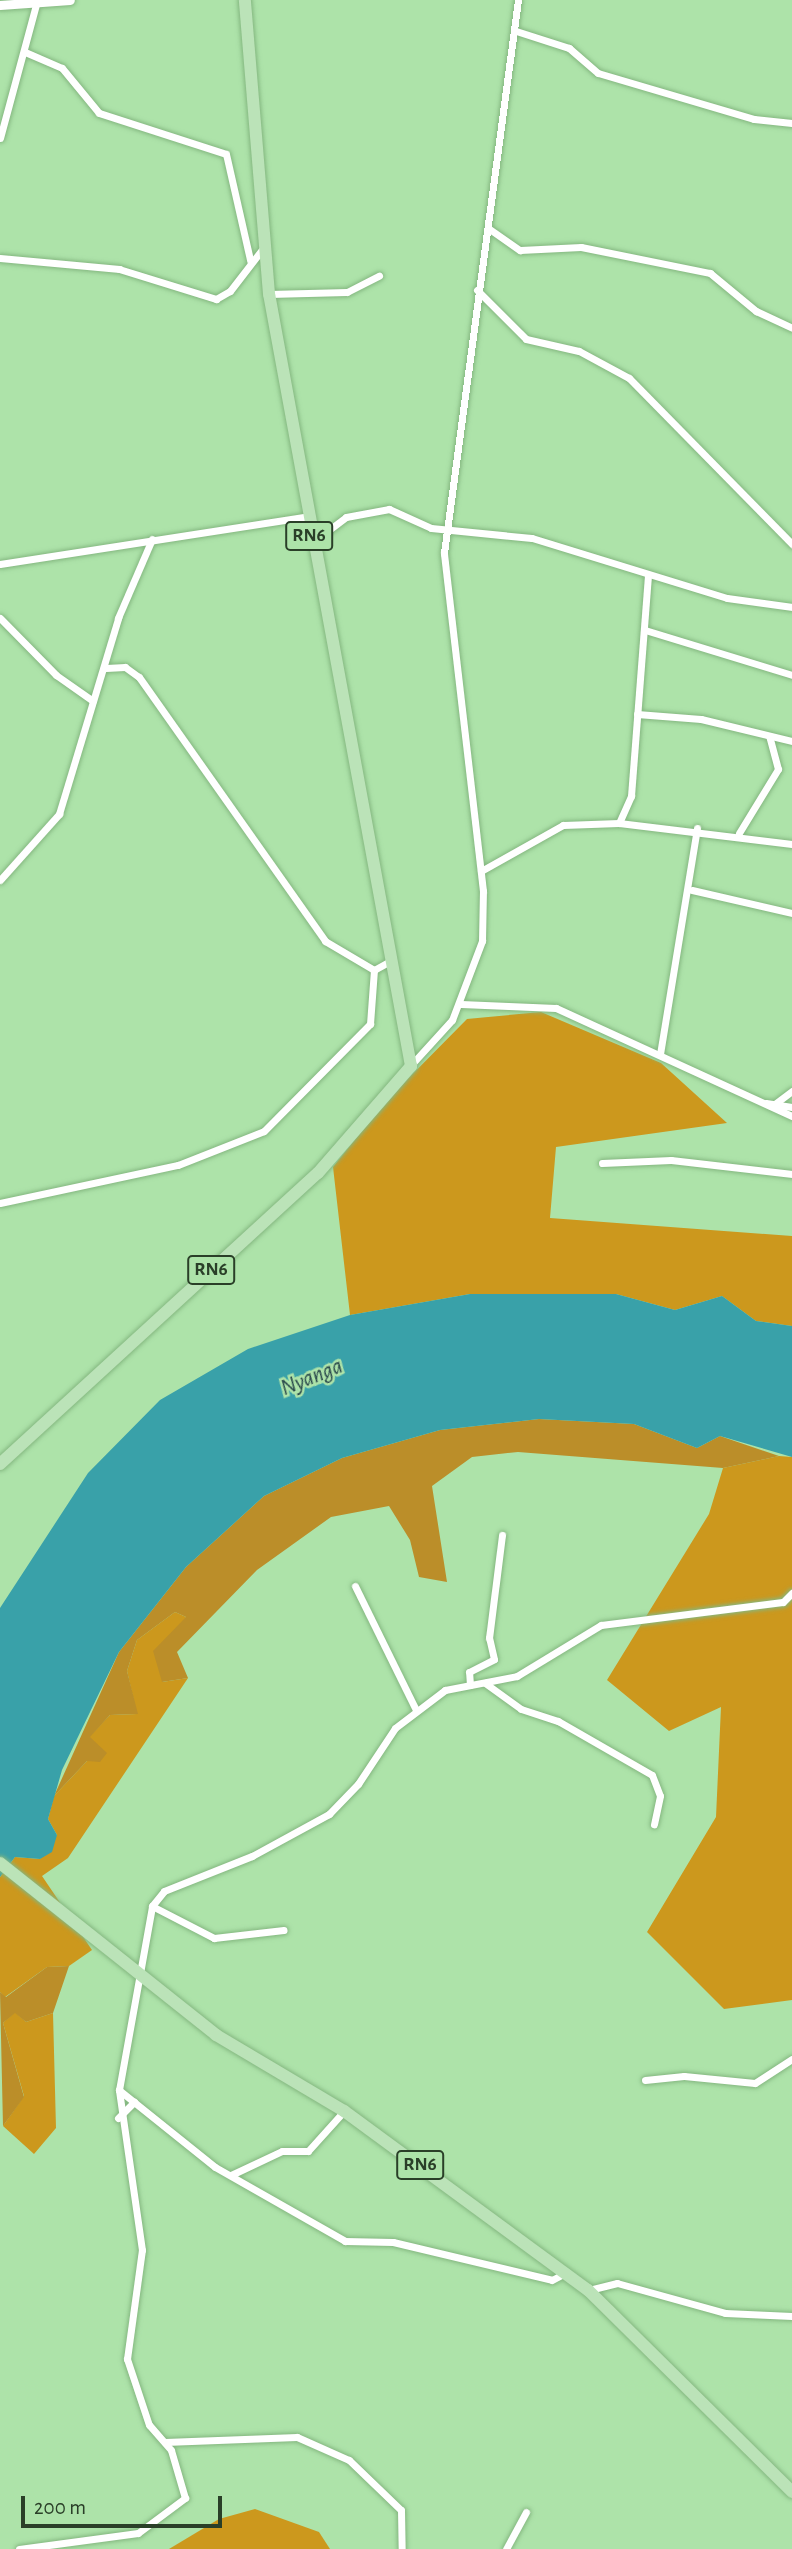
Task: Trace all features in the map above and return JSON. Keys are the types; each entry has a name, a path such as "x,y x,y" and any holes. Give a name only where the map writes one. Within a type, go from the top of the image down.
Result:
{"highway":[{"name":"RN6","path":"0,1464 318,1173 411,1066 305,517 269,294 245,0"},
{"name":"RN6","path":"0,1863 137,1975 216,2035 344,2110 588,2290 792,2491"}],"street":[{"path":"0,5 70,0"},
{"path":"411,1066 461,1004 482,942 481,871 445,531 477,290 516,31 518,0"},
{"path":"0,138 37,1"},
{"path":"516,31 569,48 598,73 754,118 792,123"},
{"path":"25,52 62,68 99,113 226,154 250,260"},
{"path":"488,228 520,250 581,247 710,272 756,311 792,328"},
{"path":"0,258 119,269 216,299 230,291 250,260 264,247"},
{"path":"269,294 347,292 379,276"},
{"path":"477,290 526,339 579,351 629,378 792,544"},
{"path":"310,544 346,517 389,509 445,531 532,538 727,598 792,607"},
{"path":"0,564 305,517"},
{"path":"0,880 59,814 126,596 152,539"},
{"path":"619,823 631,796 648,575"},
{"path":"0,618 55,675 93,701"},
{"path":"645,630 792,675"},
{"path":"106,668 134,671 326,941 374,970"},
{"path":"637,714 701,719 792,741"},
{"path":"738,833 778,769 769,736"},
{"path":"481,871 563,825 619,823 697,828 792,844"},
{"path":"660,1054 692,890 697,828"},
{"path":"692,890 792,913"},
{"path":"374,970 390,961"},
{"path":"0,1203 178,1165 264,1131 370,1024 374,970"},
{"path":"461,1004 547,1006 660,1054 792,1116"},
{"path":"776,1103 792,1091"},
{"path":"762,1103 792,1107"},
{"path":"601,1163 671,1160 792,1174"},
{"path":"470,1685 469,1672 494,1659 489,1638 502,1535"},
{"path":"355,1586 416,1710"},
{"path":"19,2549 138,2533 160,2521 185,2498 164,2442 149,2425 127,2358 142,2250 118,2118 119,2090 137,1975 152,1906 164,1891 252,1856 329,1814 416,1710 445,1690 485,1683 553,1659 601,1625 783,1602 792,1593"},
{"path":"485,1683 521,1709 558,1721 652,1775 660,1796 654,1824"},
{"path":"152,1906 214,1938 284,1930"},
{"path":"645,2080 684,2076 755,2083 792,2059"},
{"path":"119,2090 231,2175 345,2241 393,2242 552,2280 565,2273"},
{"path":"118,2118 134,2102"},
{"path":"231,2175 282,2151 308,2151 344,2110"},
{"path":"588,2290 617,2283 725,2313 792,2316"},
{"path":"164,2442 297,2437 349,2460 401,2510 402,2549"},
{"path":"506,2549 526,2512"}],"shaded area":[{"path":"541,1012 661,1063 727,1123 556,1147 550,1218 792,1236 792,1326 756,1321 722,1296 675,1310 616,1294 470,1294 350,1315 333,1167 386,1101 467,1019"},
{"path":"539,1419 634,1424 697,1448 720,1436 779,1456 723,1468 518,1452 472,1457 432,1486 447,1582 419,1577 410,1540 389,1506 331,1517 257,1570 177,1652 188,1678 162,1682 153,1651 186,1617 175,1612 137,1640 127,1671 138,1714 110,1715 90,1737 107,1753 100,1762 87,1761 54,1796 119,1652 186,1567 264,1496 342,1458 440,1430"},
{"path":"779,1456 792,1457 792,2000 724,2009 647,1932 716,1817 721,1707 669,1731 607,1680 709,1514 723,1468"},
{"path":"175,1612 186,1617 162,1682 188,1678 68,1858 42,1876 92,1950 69,1966 47,1967 5,1997 0,1992 0,1877 15,1857 40,1859 57,1835 48,1819 54,1796 87,1761 89,1737 110,1715 137,1714 127,1671 137,1640"},
{"path":"69,1966 53,2013 26,2022 15,2013 3,2023 24,2097 3,2126 0,1992 6,1997 47,1967"},
{"path":"15,2012 26,2022 53,2013 56,2128 34,2154 3,2126 24,2096 3,2023"},
{"path":"255,2509 319,2532 330,2549 169,2549 219,2519"}],"water":[{"name":"Nyanga","path":"470,1294 616,1294 675,1310 722,1296 756,1321 792,1326 792,1457 720,1436 697,1448 634,1424 539,1419 440,1430 342,1458 264,1496 186,1567 119,1652 62,1770 48,1819 57,1835 52,1852 40,1859 15,1857 0,1877 0,1608 88,1473 160,1400 248,1349 350,1315"}]}
